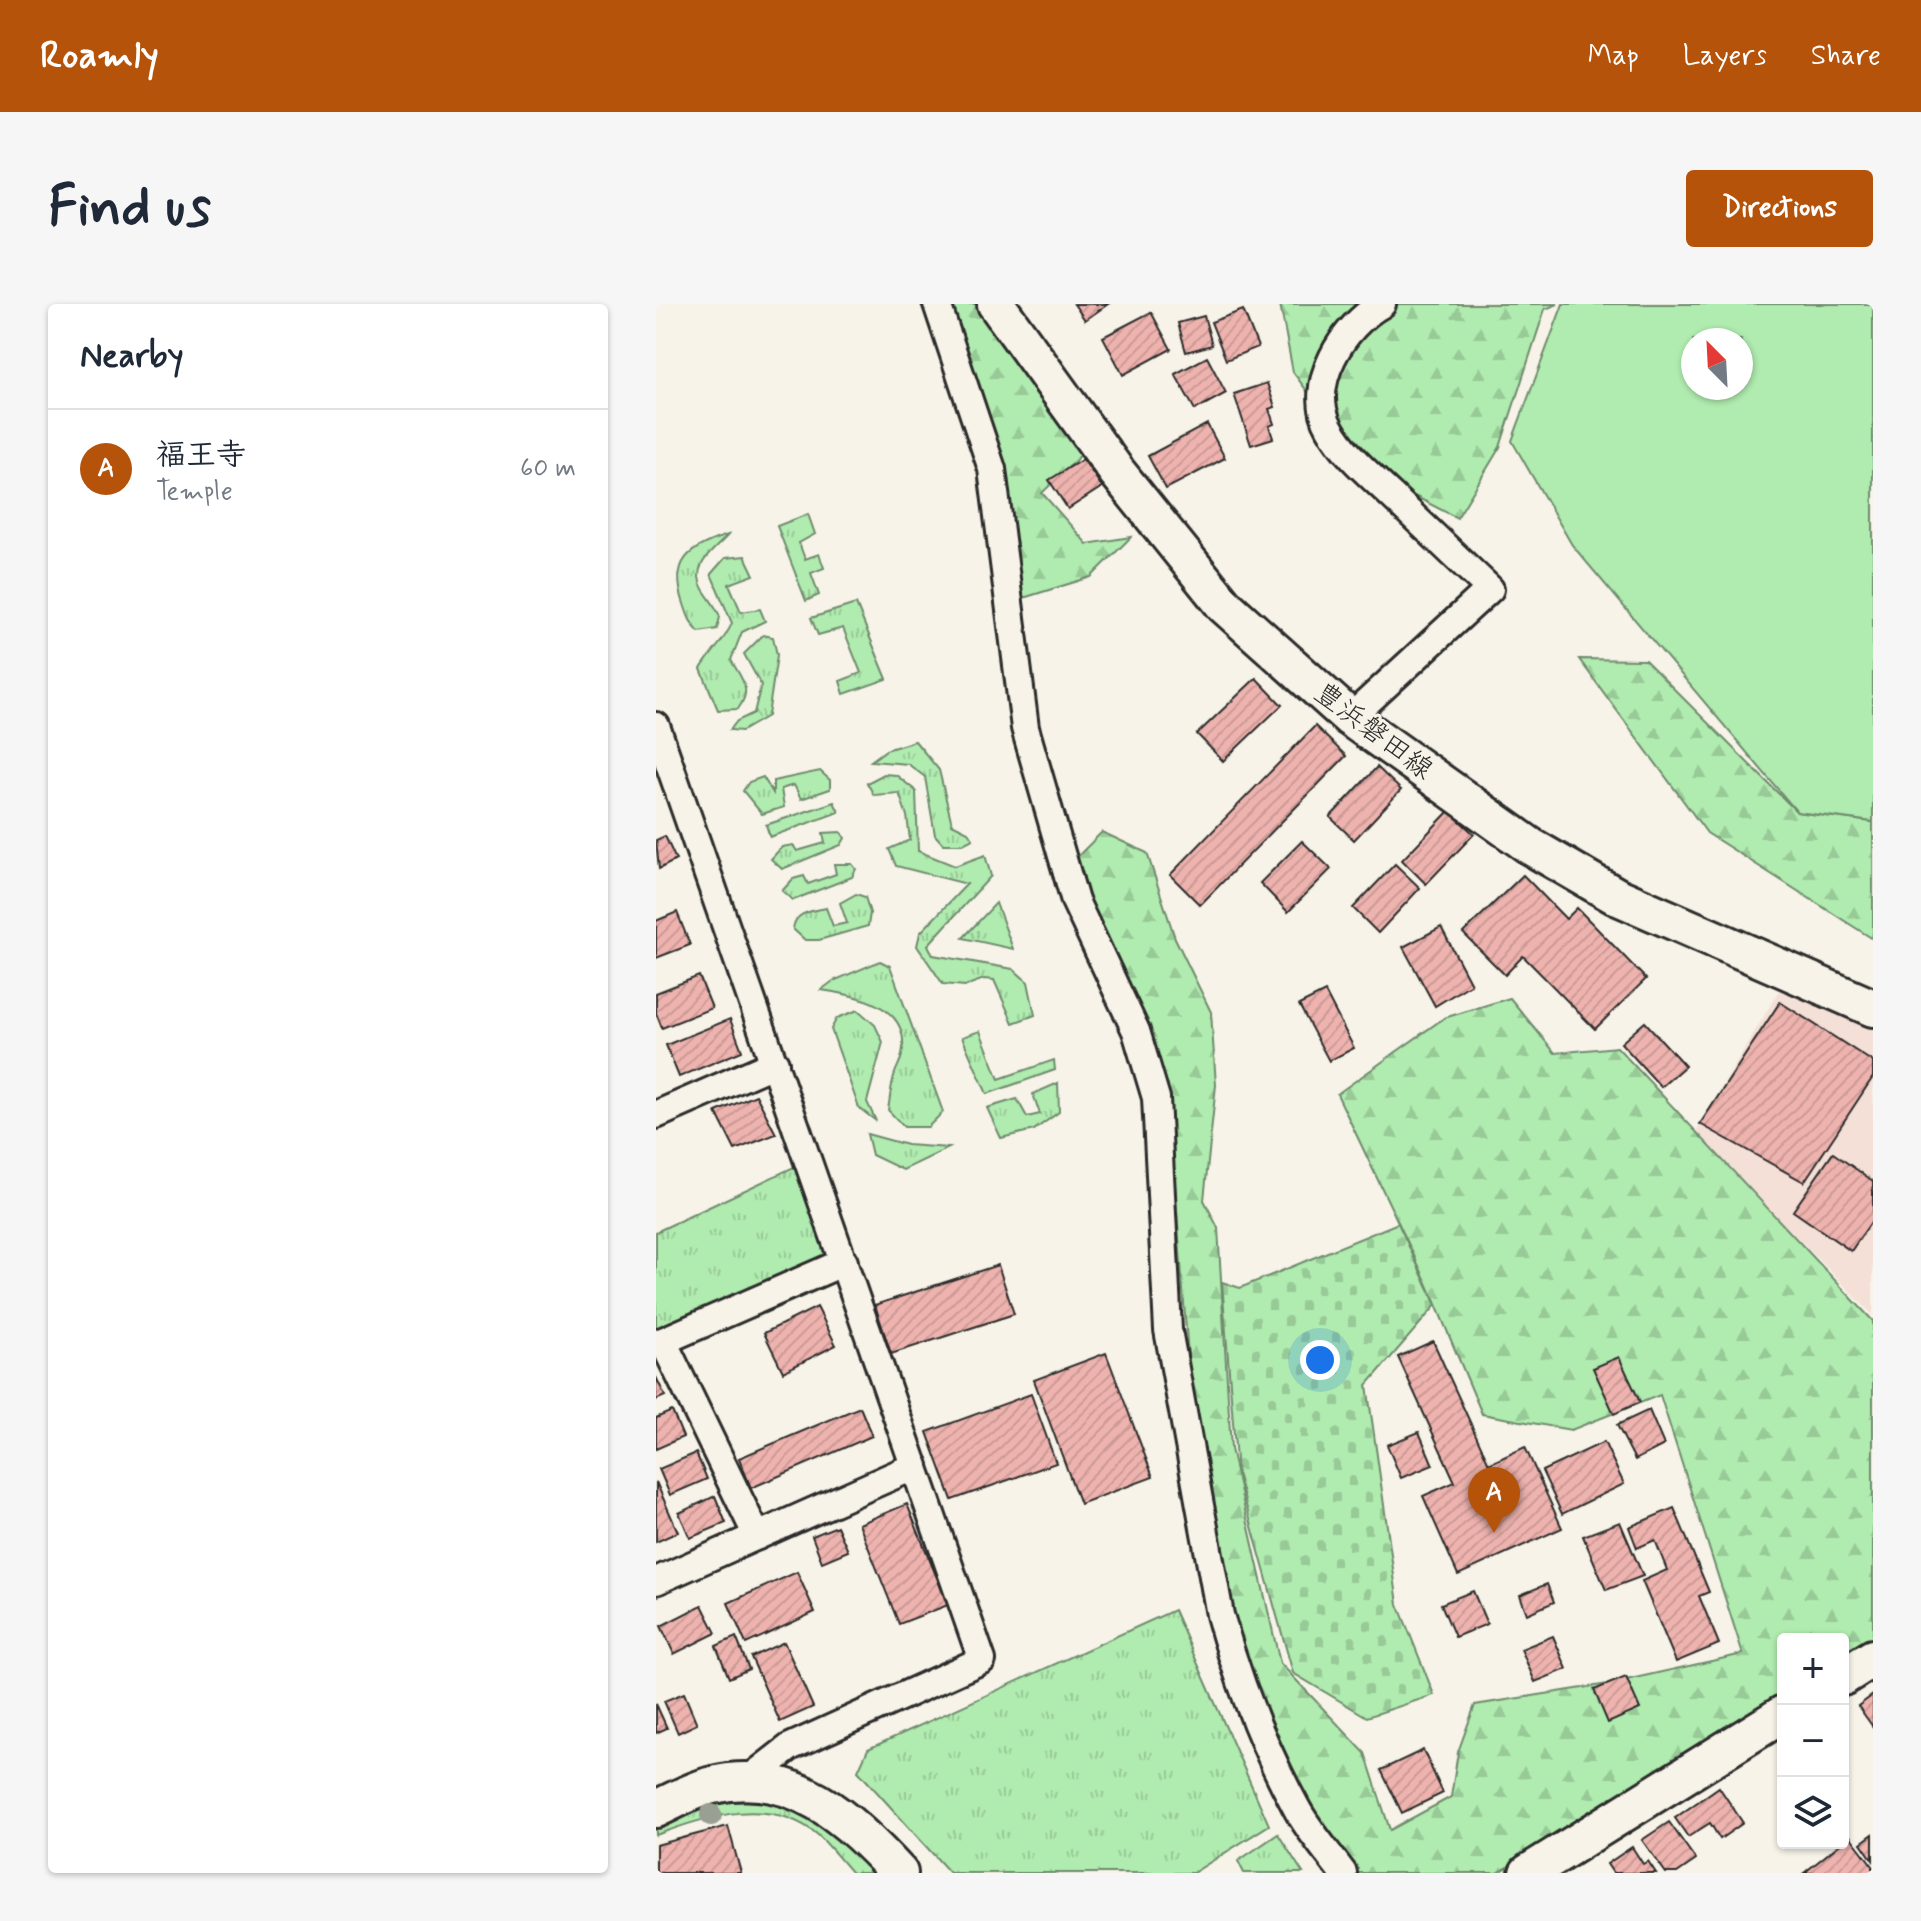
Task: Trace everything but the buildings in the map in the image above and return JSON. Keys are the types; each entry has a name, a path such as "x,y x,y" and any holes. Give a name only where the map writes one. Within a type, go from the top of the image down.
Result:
{"main road":[{"name":"豊浜磐田線","path":"996,304 1125,483 1215,594 1285,663 1350,718 1530,846 1616,896 1873,1008"},
{"path":"1849,1673 1873,1658"},
{"path":"1528,1873 1777,1718"},
{"path":"656,1809 711,1785 749,1779 789,1788 825,1803 854,1825 899,1873"}],"street":[{"path":"937,304 995,480 1025,728 1075,901 1136,1031 1156,1098 1168,1330 1220,1615 1230,1651 1277,1768 1297,1809 1343,1873"},
{"path":"1350,718 1490,589 1347,453 1328,425 1323,399 1332,361 1342,340 1382,304"},
{"path":"656,726 982,1660 790,1747 749,1779"},
{"path":"656,1115 775,1063"},
{"path":"757,1536 660,1342 844,1262"},
{"path":"656,1581 915,1466"}],"shaded area":[{"path":"1791,970 1873,1011 1873,1315 1695,1133"}],"green space":[{"path":"920,304 996,304 1086,450 1042,493 1087,544 1131,537 1091,577 1023,598 1006,570 965,360"},
{"path":"1280,304 1558,304 1545,309 1500,447 1457,518 1366,471 1293,372"},
{"path":"1563,304 1873,304 1873,822 1797,812 1572,545 1512,441"},
{"path":"808,514 815,534 799,543 805,559 819,554 824,568 811,573 819,595 806,601 777,526"},
{"path":"728,535 701,565 699,573 703,589 720,617 717,629 699,632 693,626 684,604 679,577 681,566 693,551"},
{"path":"745,556 754,575 729,584 741,612 760,609 765,621 742,632 731,660 744,684 742,702 738,709 718,710 701,669 732,623 711,574 725,558"},
{"path":"856,604 887,679 844,694 840,681 861,673 843,628 818,635 811,618"},
{"path":"763,635 773,637 777,655 768,716 742,731 730,730 737,721 754,713 761,685 744,654"},
{"path":"1579,659 1645,660 1797,812 1873,822 1873,939 1707,833"},
{"path":"915,741 939,770 952,824 968,832 973,839 963,844 943,844 935,835 925,777 908,764 871,761 886,750"},
{"path":"820,771 830,780 830,789 801,799 794,785 781,789 784,807 762,814 743,791 749,782 763,777 773,793 773,781"},
{"path":"884,774 896,775 916,791 918,851 955,866 985,855 991,876 928,945 933,955 1013,969 1028,982 1035,1015 1013,1023 994,980 984,979 965,986 943,984 917,946 920,933 967,884 896,866 889,849 910,840 907,816 899,793 874,795 867,783"},
{"path":"834,802 839,812 770,837 766,825"},
{"path":"841,832 845,838 841,845 782,869 771,859 782,847 793,845 797,851 825,843 823,833"},
{"path":"1102,832 1147,853 1175,938 1211,1012 1216,1085 1204,1200 1218,1228 1231,1449 1280,1663 1365,1753 1390,1830 1451,1797 1458,1752 1475,1705 1608,1684 1743,1654 1660,1395 1571,1430 1482,1414 1427,1283 1337,1094 1444,1018 1510,998 1555,1053 1617,1047 1873,1321 1873,1645 1849,1659 1849,1633 1777,1633 1777,1704 1498,1873 1346,1873 1289,1792 1233,1659 1199,1500 1172,1146 1066,868"},
{"path":"834,864 852,864 856,869 852,877 793,900 782,891 793,879 804,876 808,884 836,874"},
{"path":"856,894 865,897 870,913 868,926 819,940 805,940 793,929 800,916 826,908 833,926 847,923 840,903"},
{"path":"996,903 1013,949 963,938"},
{"path":"880,961 890,966 943,1112 928,1127 904,1127 888,1110 902,1055 903,1038 898,1024 890,1014 865,1000 821,990 833,981"},
{"path":"858,1010 875,1025 883,1042 867,1102 876,1121 859,1108 831,1029 837,1018"},
{"path":"980,1031 999,1079 1054,1060 1055,1070 987,1094 962,1037"},
{"path":"1058,1083 1059,1112 1034,1130 1001,1138 987,1108 1017,1099 1027,1117 1040,1114 1033,1094"},
{"path":"867,1134 907,1145 949,1148 903,1170 872,1155"},
{"path":"798,1165 833,1259 656,1332 656,1232"},
{"path":"1398,1223 1436,1305 1367,1385 1398,1604 1434,1695 1367,1717 1293,1673 1237,1473 1222,1282 1240,1288"},
{"path":"1174,1610 1269,1825 1193,1873 950,1873 858,1771 868,1749"},
{"path":"780,1800 817,1813 878,1873 852,1873 818,1835 780,1815 759,1812 717,1816 656,1835 656,1820 702,1803"},
{"path":"1278,1834 1303,1873 1244,1873 1238,1861"}],"place":[{"name":"福王寺","path":"1494,1533"}]}
